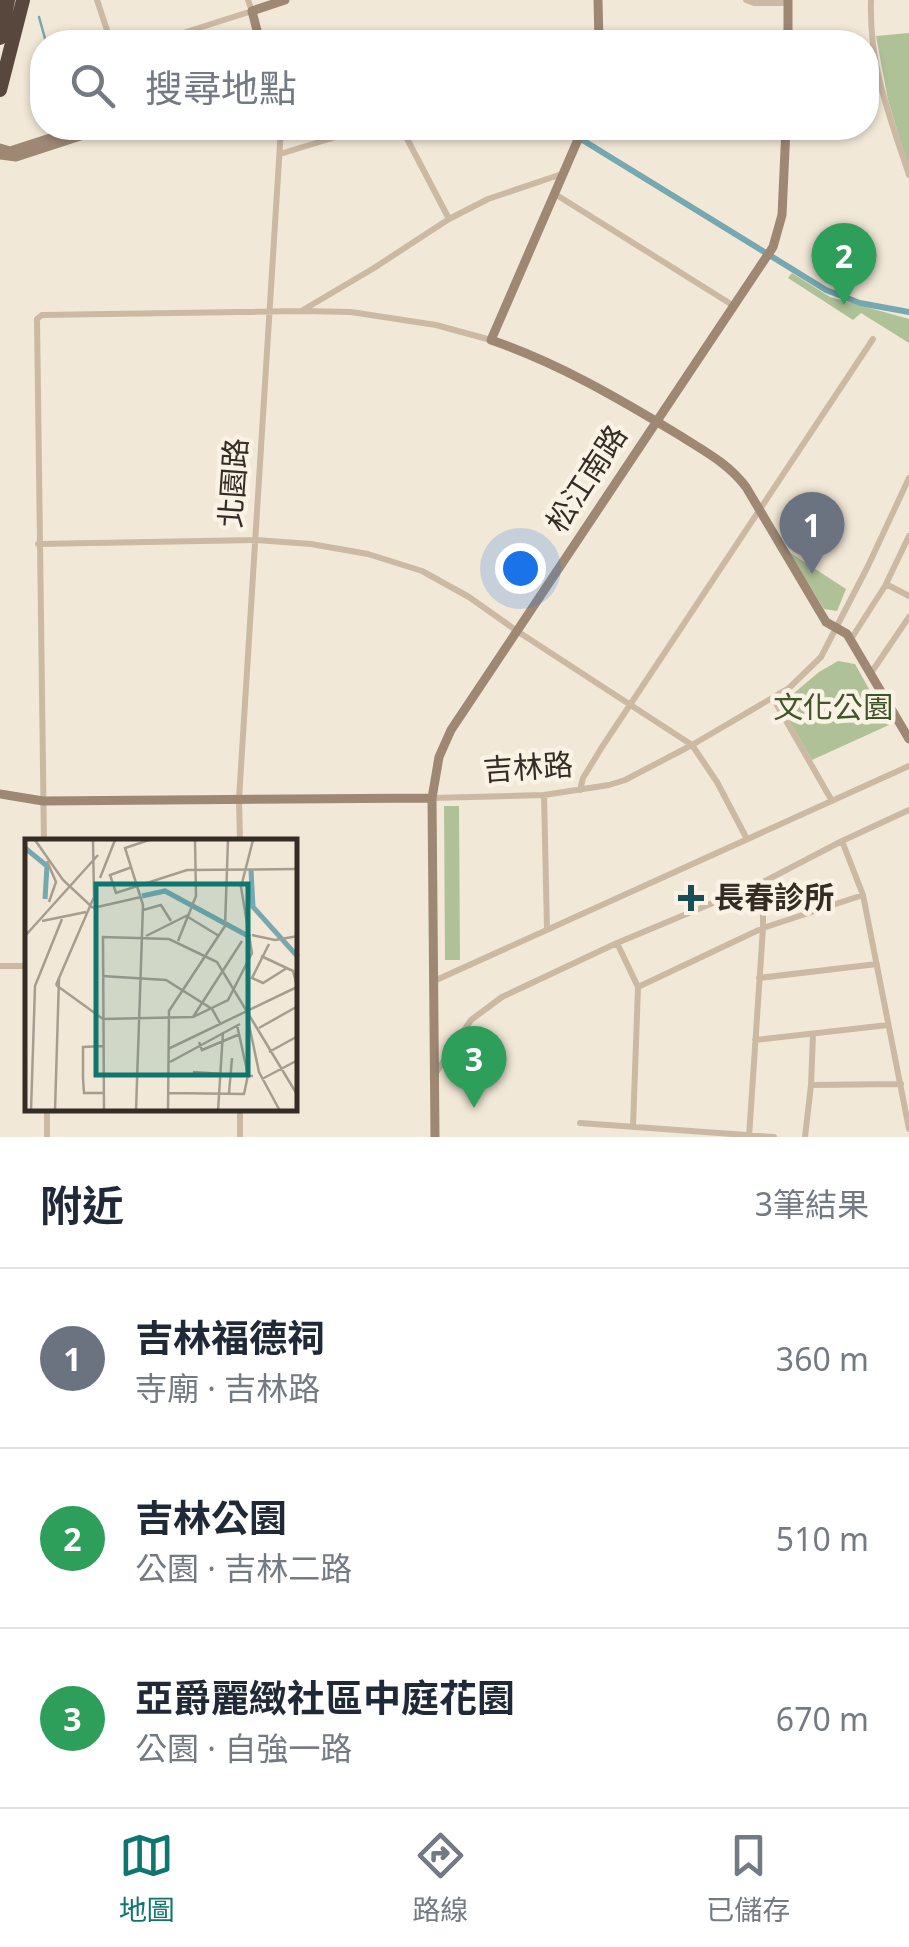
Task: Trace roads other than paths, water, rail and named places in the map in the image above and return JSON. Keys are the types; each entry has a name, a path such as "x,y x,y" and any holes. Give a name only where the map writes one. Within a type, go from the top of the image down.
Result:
{"highway":[{"path":"0,12 11,0"},
{"path":"0,90 11,0"},
{"path":"0,58 11,0"}],"street":[{"path":"97,0 107,30"},
{"path":"187,30 250,6 286,0"},
{"path":"598,0 599,30"},
{"path":"746,0 788,2 788,30"},
{"path":"871,0 872,30"},
{"path":"879,84 909,175"},
{"path":"0,152 42,140"},
{"path":"0,152 16,156 67,140"},
{"name":"北園路","path":"240,839 281,140"},
{"path":"280,154 326,140"},
{"path":"409,140 449,219"},
{"path":"491,340 577,140"},
{"name":"松江南路","path":"435,1137 432,798 439,758 450,730 773,247 782,215 785,140"},
{"path":"302,311 449,219 488,199 562,174"},
{"path":"554,194 734,306"},
{"path":"44,839 37,319 42,315 362,313 436,324 534,354 656,420 724,464 746,487 826,622 847,634 909,739"},
{"path":"580,791 583,778 631,703 873,339"},
{"name":"吉林路","path":"0,794 43,801 432,798 544,795 625,780 790,688 820,658 909,478"},
{"path":"850,640 886,584 909,536"},
{"path":"38,544 256,540 368,554 416,569 469,597 692,745 747,839"},
{"path":"886,584 909,596"},
{"path":"870,674 909,617"},
{"path":"773,698 832,801"},
{"path":"434,981 909,766"},
{"path":"544,795 546,929"},
{"path":"436,1074 470,1020 539,977 764,882 842,840 908,813"},
{"path":"842,840 863,895 909,1129"},
{"path":"749,1136 764,882"},
{"path":"638,987 763,928 863,895"},
{"path":"617,943 638,987 633,1127"},
{"path":"759,978 877,964"},
{"path":"756,1040 889,1025"},
{"path":"805,1137 813,1035"},
{"path":"811,1085 901,1084"},
{"path":"580,1123 774,1137"}],"waterway":[{"path":"39,17 43,30"},
{"path":"582,140 826,290 860,303 909,312"}],"place":[{"name":"吉林公園","path":"844,305"},
{"name":"吉林福德祠","path":"812,574"},
{"name":"長春診所","path":"691,898"},
{"name":"亞爵麗緻社區中庭花園","path":"474,1108"}],"park label":[{"name":"文化公園","path":"833,708"}]}
